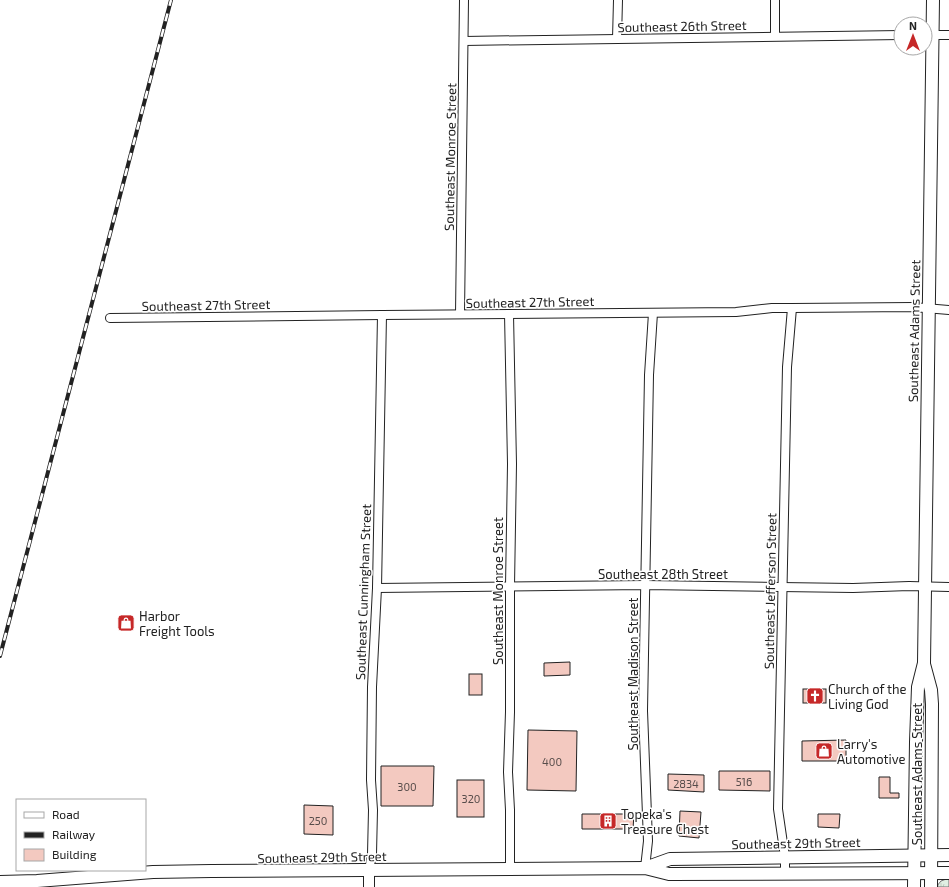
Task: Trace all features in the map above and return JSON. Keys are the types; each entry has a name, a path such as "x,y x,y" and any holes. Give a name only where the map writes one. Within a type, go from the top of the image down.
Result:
{"main road":[{"name":"Southeast Adams Street","path":"931,16 933,0"},
{"name":"Southeast Adams Street","path":"914,887 918,687 924,663 929,56"},
{"name":"Southeast Adams Street","path":"924,663 931,690 932,704 931,887"},
{"name":"Southeast 29th Street","path":"645,868 670,859 949,855"},
{"name":"Southeast 29th Street","path":"0,882 37,881 154,872 645,868 669,874 949,873"}],"street":[{"name":"Southeast Monroe Street","path":"460,314 464,0"},
{"path":"617,39 618,0"},
{"path":"775,36 776,0"},
{"name":"Southeast 26th Street","path":"464,41 893,35"},
{"path":"933,35 949,35"},
{"name":"Southeast 27th Street","path":"110,318 382,314 736,312 772,308 913,307 949,310"},
{"name":"Southeast Jefferson Street","path":"785,874 785,857 778,809 787,367 792,308"},
{"name":"Southeast Madison Street","path":"645,868 648,841 643,711 649,375 653,313"},
{"name":"Southeast Cunningham Street","path":"369,870 372,854 372,687 377,588 382,314"},
{"name":"Southeast Monroe Street","path":"509,314 512,464 510,712 508,772 510,810 510,869"},
{"name":"Southeast 28th Street","path":"377,588 645,585 853,588 925,586 949,587"},
{"path":"369,870 369,887"}],"green space":[{"path":"949,878 949,887 936,887 941,881"}],"building":[{"path":"570,662 570,675 544,676 544,663"},
{"path":"469,674 482,674 482,695 469,695"},
{"name":"Church of the Living God","path":"803,689 826,689 826,703 803,703"},
{"path":"528,730 577,731 576,791 527,790"},
{"name":"Larry's Automotive","path":"846,740 846,761 802,761 802,741"},
{"path":"381,766 434,766 433,806 381,806"},
{"path":"719,771 770,771 770,791 719,790"},
{"path":"668,774 704,775 704,792 668,790"},
{"path":"879,777 890,777 890,793 899,793 899,798 879,798"},
{"path":"457,780 484,780 484,817 457,817"},
{"path":"304,805 333,806 333,835 304,834"},
{"path":"680,811 701,812 699,838 679,836"},
{"name":"Topeka's Treasure Chest","path":"582,814 634,814 633,829 582,829"},
{"path":"818,814 840,814 839,828 818,827"}],"railway":[{"path":"0,656 171,0"}],"place":[{"name":"Harbor Freight Tools","path":"126,623"},
{"name":"Church of the Living God","path":"815,696"},
{"name":"Larry's Automotive","path":"824,751"},
{"name":"Topeka's Treasure Chest","path":"608,821"}]}
